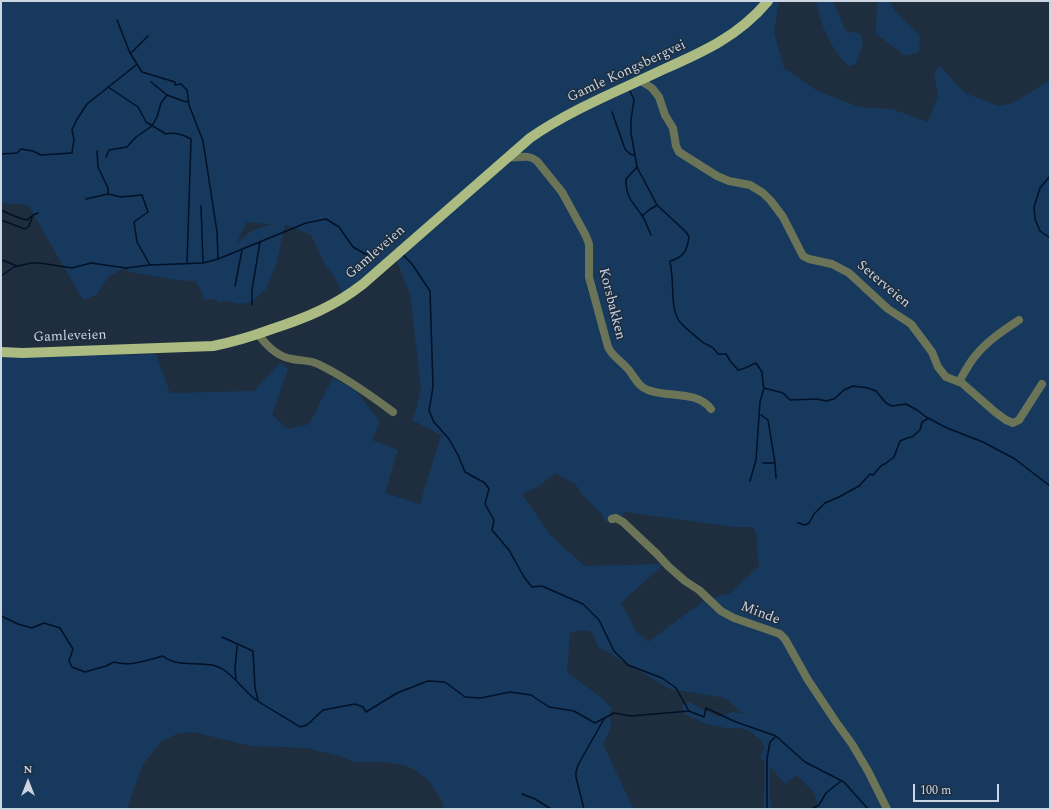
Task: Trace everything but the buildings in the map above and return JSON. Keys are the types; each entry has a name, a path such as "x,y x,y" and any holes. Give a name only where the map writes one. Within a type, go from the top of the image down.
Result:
{"main road":[{"name":"Gamle Kongsbergvei","path":"497,167 530,138 545,128 722,41 743,26 768,1"},
{"name":"Gamleveien","path":"1,352 23,353 196,348 224,344 258,334 322,311 354,291 497,167"}],"street":[{"name":"Seterveien","path":"641,81 652,88 659,97 665,115 673,128 676,146 680,152 717,176 729,181 750,185 763,193 783,217 804,256 809,259 832,264 849,273 888,309 911,324 932,352 941,372 946,377 969,388 995,412 1013,423 1019,420 1042,384"},
{"name":"Korsbakken","path":"509,157 514,158 526,156 537,160 562,192 580,223 589,244 589,281 608,348 611,352 623,363 639,384 644,388 657,392 698,398 706,402 711,409"},
{"path":"958,382 975,356 1000,333 1019,320"},
{"path":"258,334 266,345 281,356 317,364 357,386 393,412"},
{"name":"Minde","path":"612,519 616,518 623,522 672,570 699,590 721,612 780,634 785,639 808,680 868,770 887,809"}],"shaded area":[{"path":"1,1 779,1 774,32 784,68 816,90 859,107 892,109 928,122 938,95 934,73 940,66 965,93 998,106 1013,103 1050,80 1050,809 818,809 815,794 797,775 785,784 770,767 770,793 772,809 763,809 765,762 760,757 764,749 762,741 750,731 740,728 726,728 706,724 685,714 682,705 689,702 718,717 733,712 743,714 725,698 670,689 598,647 592,632 581,630 570,633 567,673 598,695 612,708 610,715 611,725 603,744 632,806 635,809 444,809 442,802 430,782 415,770 404,765 384,762 355,762 339,756 306,748 251,746 193,732 179,733 160,742 142,766 127,809 1,809 1,356 19,357 156,354 170,393 254,391 280,363 288,369 272,415 288,429 309,424 333,378 355,390 380,421 372,440 398,450 385,493 420,504 441,435 412,420 417,407 421,388 410,294 393,252 343,294 335,277 324,263 311,235 285,225 276,265 267,288 252,302 240,304 225,301 219,303 216,299 205,300 196,281 170,279 129,272 127,267 109,276 96,295 83,300 28,205 1,203","holes":["247,222 278,225 269,225 251,231 237,244","555,473 575,484 584,497 602,514 606,522 619,521 625,512 734,527 753,527 758,538 756,540 759,566 729,594 706,599 648,642 637,632 621,603 664,564 585,566 551,536 522,494 539,486"]},
{"path":"816,1 830,1 834,3 846,31 861,34 863,43 856,64 848,66 836,52 823,27"},
{"path":"877,1 890,1 894,10 920,36 919,52 906,56 876,34"}],"waterway":[{"path":"117,20 130,53 142,72 175,82 175,85 181,84 187,90 189,105 203,141 217,232 218,259"},
{"path":"131,53 148,36"},
{"path":"1,154 17,153 21,149 33,151 41,155 72,153 74,139 72,130 87,104 136,65"},
{"path":"151,82 167,95"},
{"path":"108,87 138,107 146,122 166,134 179,134 191,139 187,264"},
{"path":"630,91 634,100 631,133 637,167 657,205 686,232 689,237 684,253 679,258 670,261 673,302 677,316 680,322 701,341 711,347 718,354 726,354 738,370 756,363 762,372 764,388 760,402 756,460 750,481"},
{"path":"106,157 109,150 127,147 136,137 152,126 157,117 161,103 167,95 188,102"},
{"path":"612,112 625,149 630,154 634,155"},
{"path":"97,151 98,167 108,188 108,194"},
{"path":"637,167 626,179 627,192 644,219 651,235"},
{"path":"1050,176 1040,188 1034,207 1035,219 1040,231 1050,238"},
{"path":"86,199 108,194 121,197 142,195 148,212 134,222 137,242 150,265"},
{"path":"642,216 657,205"},
{"path":"201,206 203,263"},
{"path":"1,210 27,220 33,215"},
{"path":"1,220 25,229 29,226 33,215 38,213"},
{"path":"1,276 14,267 31,263 72,268 91,263 126,268 150,265 203,263 218,259 306,223 326,219 339,227 353,247 367,255 379,252"},
{"path":"252,305 252,290 260,242"},
{"path":"235,286 242,250"},
{"path":"403,255 412,264 430,291 433,387 429,411 434,422 449,439 465,472 485,483 489,489 485,504 494,520 492,530 509,550 524,577 532,587 542,586 583,604 599,620 614,651 628,665 662,678 676,688 689,711 704,717 706,708 736,722 776,736 805,762 844,782 868,809"},
{"path":"2,260 17,266"},
{"path":"764,388 783,393 790,400 817,399 826,401 834,399 844,390 853,386 868,388 876,391 886,403 892,406 906,404 947,428 983,442 1015,459 1050,486"},
{"path":"761,415 768,420 776,478"},
{"path":"798,523 805,525 809,523 814,514 825,503 859,486 870,474 873,475 882,465 894,457 900,441 912,437 920,430 922,422 929,418"},
{"path":"763,463 775,463"},
{"path":"1,616 18,624 32,628 44,623 60,628 73,649 69,661 72,667 85,672 114,662 126,664 163,656 177,662 217,667 228,673 255,699 300,727 307,725 323,710 355,704 363,707 366,712 397,693 428,681 445,682 465,697 481,698 510,692 531,695 549,707 574,711 595,723 614,713 631,716 689,711"},
{"path":"222,637 253,651 255,688 258,700"},
{"path":"236,680 235,669 237,646"},
{"path":"584,809 576,772 578,765 604,719"},
{"path":"767,809 767,759 770,742 776,736"},
{"path":"811,809 819,805 826,793 841,781"},
{"path":"522,794 535,799 551,809"}]}
